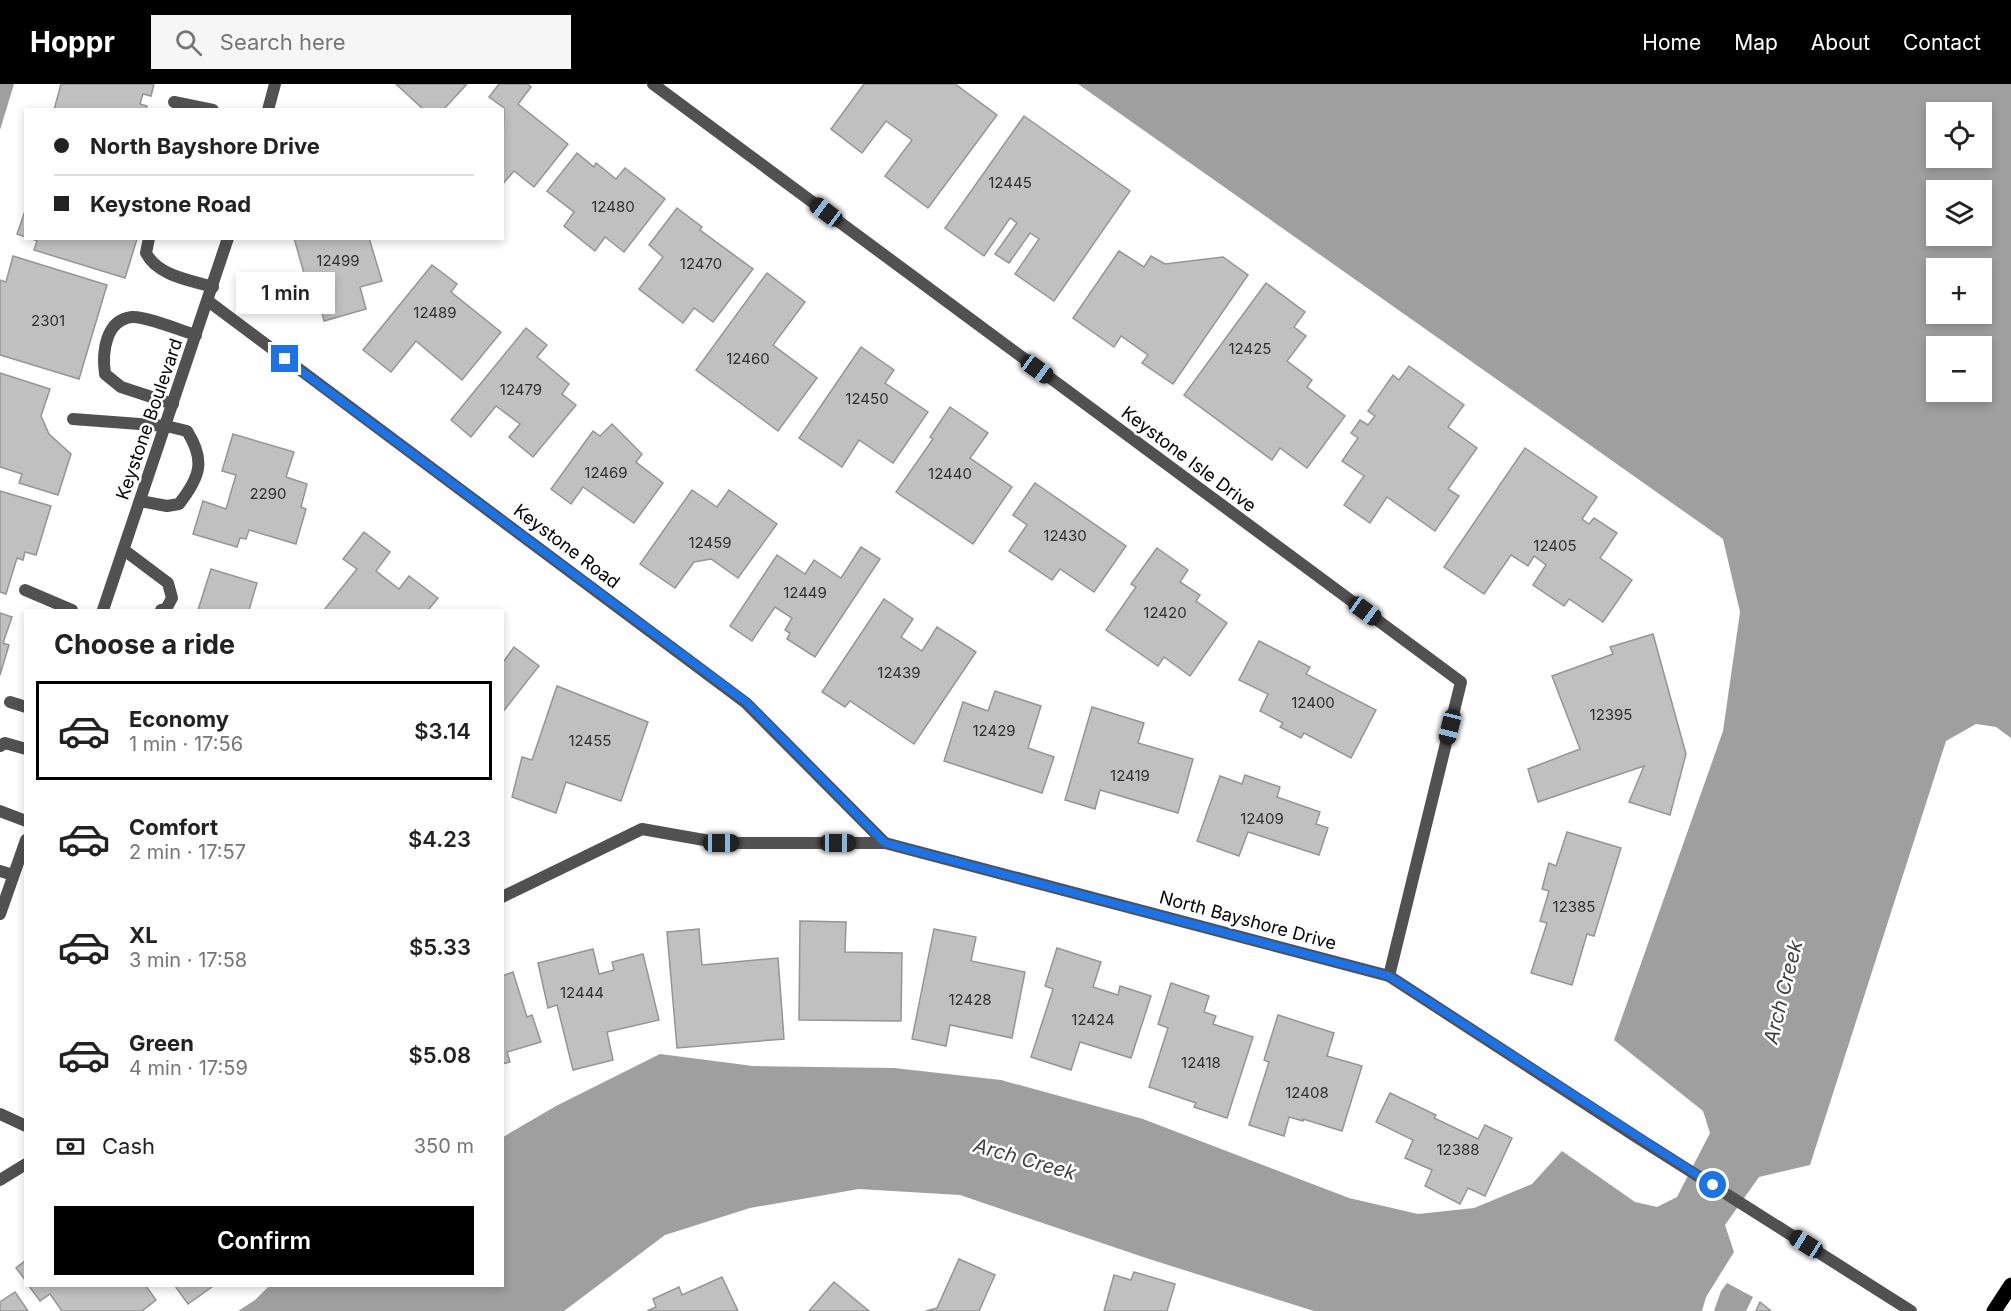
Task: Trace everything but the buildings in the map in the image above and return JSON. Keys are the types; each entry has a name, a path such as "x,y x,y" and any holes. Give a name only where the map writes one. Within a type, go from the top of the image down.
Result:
{"main road":[{"path":"1994,1311 2011,1285"}],"street":[{"path":"269,108 275,84"},
{"name":"Keystone Isle Drive","path":"652,84 1461,682 1389,976"},
{"path":"174,102 203,108"},
{"path":"149,240 146,253 150,262 169,273 213,287"},
{"name":"Keystone Boulevard","path":"103,609 227,240"},
{"name":"Keystone Road","path":"208,301 746,702 885,843"},
{"path":"173,404 121,387 105,374 102,358 110,330 119,321 134,317 196,335"},
{"path":"73,419 165,426 187,431 199,454 198,472 191,488 179,504 167,506 140,501"},
{"path":"124,550 168,583 172,598 166,609"},
{"path":"25,590 70,609"},
{"path":"9,702 24,706"},
{"path":"0,746 5,744 24,749"},
{"path":"0,811 24,820"},
{"name":"North Bayshore Drive","path":"504,896 642,829 721,843 885,843 1389,976 1638,1138 1911,1311"},
{"path":"0,914 24,845"},
{"path":"0,871 13,875"},
{"path":"0,1114 24,1125"},
{"path":"0,1180 24,1165"}],"water":[{"path":"0,84 14,84 0,130"},
{"name":"Arch Creek","path":"1078,84 2011,84 2011,738 1996,727 1976,724 1946,741 1810,1165 1759,1177 1725,1225 1734,1252 1706,1297 1702,1311 1314,1311 1149,1259 960,1195 859,1189 750,1208 665,1235 564,1311 238,1311 255,1300 268,1287 504,1287 504,1136 556,1106 660,1054 753,1066 894,1068 1001,1080 1143,1119 1349,1198 1418,1214 1474,1208 1532,1184 1562,1151 1635,1202 1657,1207 1677,1197 1710,1133 1703,1111 1614,1040 1723,731 1740,612 1723,539"},
{"path":"1727,1283 1753,1297 1746,1311 1714,1311 1721,1291"}],"route":[{"path":"285,359 746,702 885,843 1389,976 1713,1185"}]}
